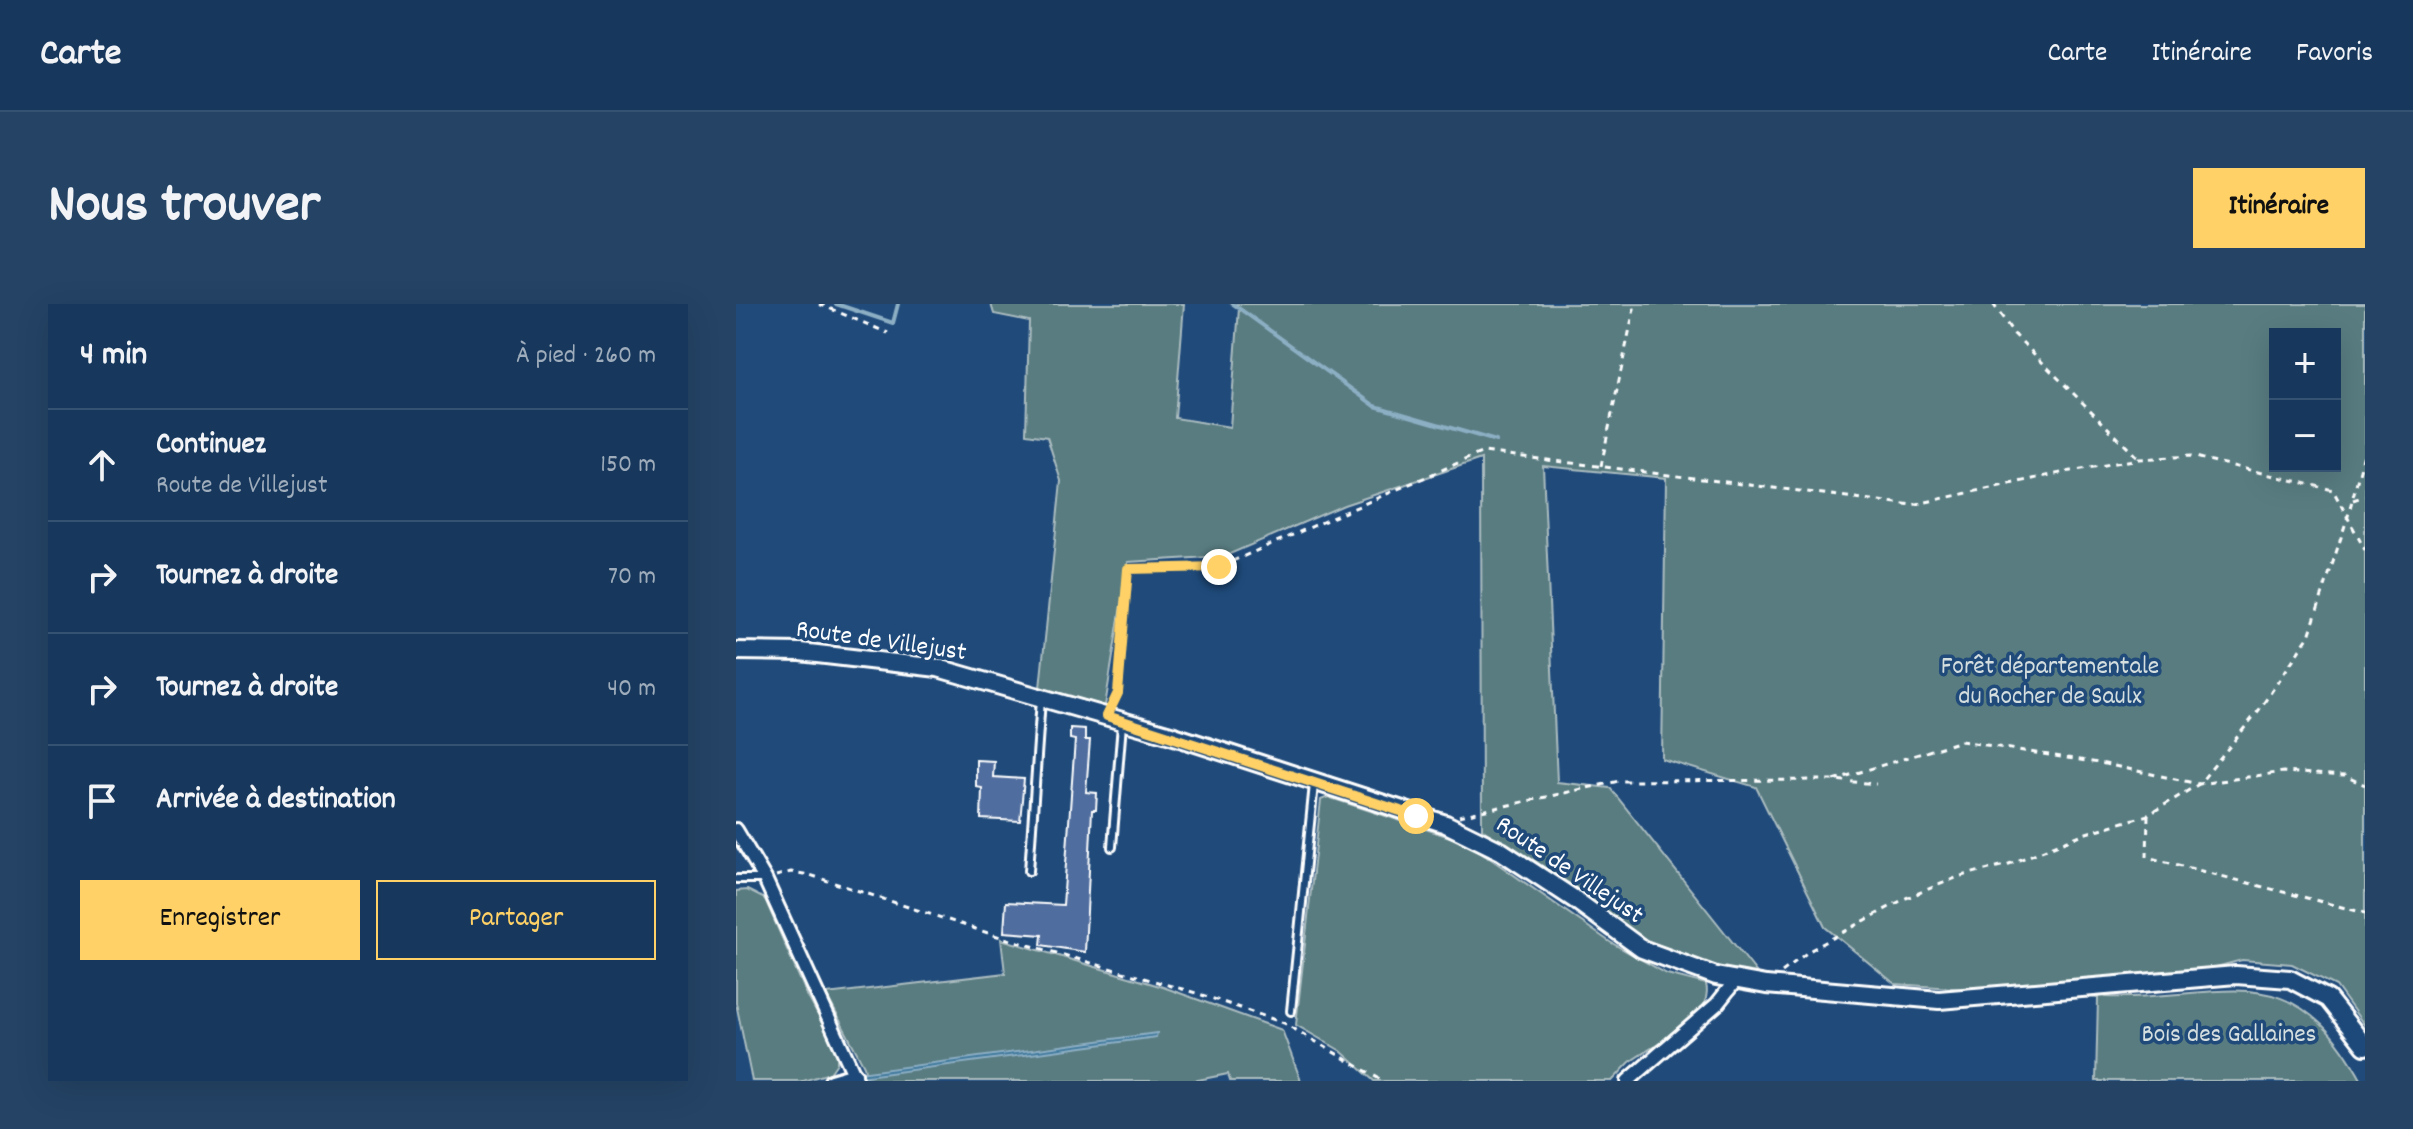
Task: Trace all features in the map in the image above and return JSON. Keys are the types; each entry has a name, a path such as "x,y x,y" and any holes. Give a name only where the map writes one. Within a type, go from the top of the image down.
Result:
{"main road":[{"name":"Route de Villejust","path":"736,651 800,652 938,668 1115,718 1446,824 1501,851 1642,949 1736,980 1939,1000 2236,975 2290,979 2328,999 2365,1046"}],"street":[{"path":"736,830 765,879 856,1078 831,1081"},
{"path":"1628,1081 1717,1004 1736,980"}],"lane":[{"path":"1029,871 1041,699"},
{"path":"1112,847 1115,718"},
{"path":"1291,1011 1314,784"},
{"path":"736,879 765,879"}],"path":[{"path":"819,304 888,333"},
{"path":"1601,466 1635,304"},
{"path":"1993,304 2014,334 2139,459"},
{"path":"1766,985 1809,951 1906,898 1961,876 2009,864 2083,834 2148,815 2199,784 2259,710 2309,636 2348,516 2365,450"},
{"path":"1115,718 1128,569 1219,567 1483,452 1912,505 1986,487 2139,459 2191,456 2333,490 2365,550"},
{"path":"2352,500 2365,496"},
{"path":"1834,780 1961,741 2105,764 2199,784 2283,772 2345,776 2365,785"},
{"path":"1446,824 1464,813 1619,781 1834,780 1876,784"},
{"path":"2148,815 2147,857 2365,913"},
{"path":"765,879 791,872 810,875 994,935 1196,993 1284,1023 1383,1081"}],"green space":[{"name":"Forêt départementale du Rocher de Saulx","path":"991,304 1184,304 1175,418 1230,427 1239,308 1232,304 2365,304 2365,1026 2336,986 2292,964 2242,960 2104,997 2251,991 2280,998 2308,1013 2335,1040 2362,1081 2096,1081 2098,998 1895,984 1825,927 1756,787 1662,759 1666,478 1543,466 1557,782 1610,788 1757,973 1718,970 1646,942 1482,829 1481,459 1344,505 1225,556 1128,562 1105,706 1040,688 1061,481 1047,437 1026,434 1029,321 994,314"},
{"path":"1328,797 1468,843 1610,942 1667,974 1706,984 1706,997 1701,1010 1680,1030 1630,1062 1612,1081 1374,1081 1341,1051 1296,1025 1321,800"},
{"path":"747,890 765,899 807,995 837,1051 837,1063 830,1073 803,1081 752,1081 736,1003 736,891"},
{"path":"1001,939 1163,987 1282,1030 1301,1081 1230,1081 1228,1074 1193,1081 867,1081 864,1066 826,994 1005,973"}],"water":[{"path":"1157,1033 1156,1037 860,1077 859,1073"}],"building":[{"path":"1070,728 1085,729 1085,740 1090,740 1086,792 1097,793 1096,810 1092,810 1085,952 1041,945 1042,935 1004,932 1006,902 1063,905 1075,740 1070,739"},
{"path":"976,760 994,761 993,777 1024,779 1020,821 981,819 982,788 976,787"}],"waterway":[{"path":"836,304 893,323 898,304"},
{"path":"1233,304 1375,406 1496,441"}],"route":[{"path":"1219,567 1128,569 1118,693 1107,716 1416,816"}],"park label":[{"name":"Bois des Gallaines","path":"2229,1035"}]}
